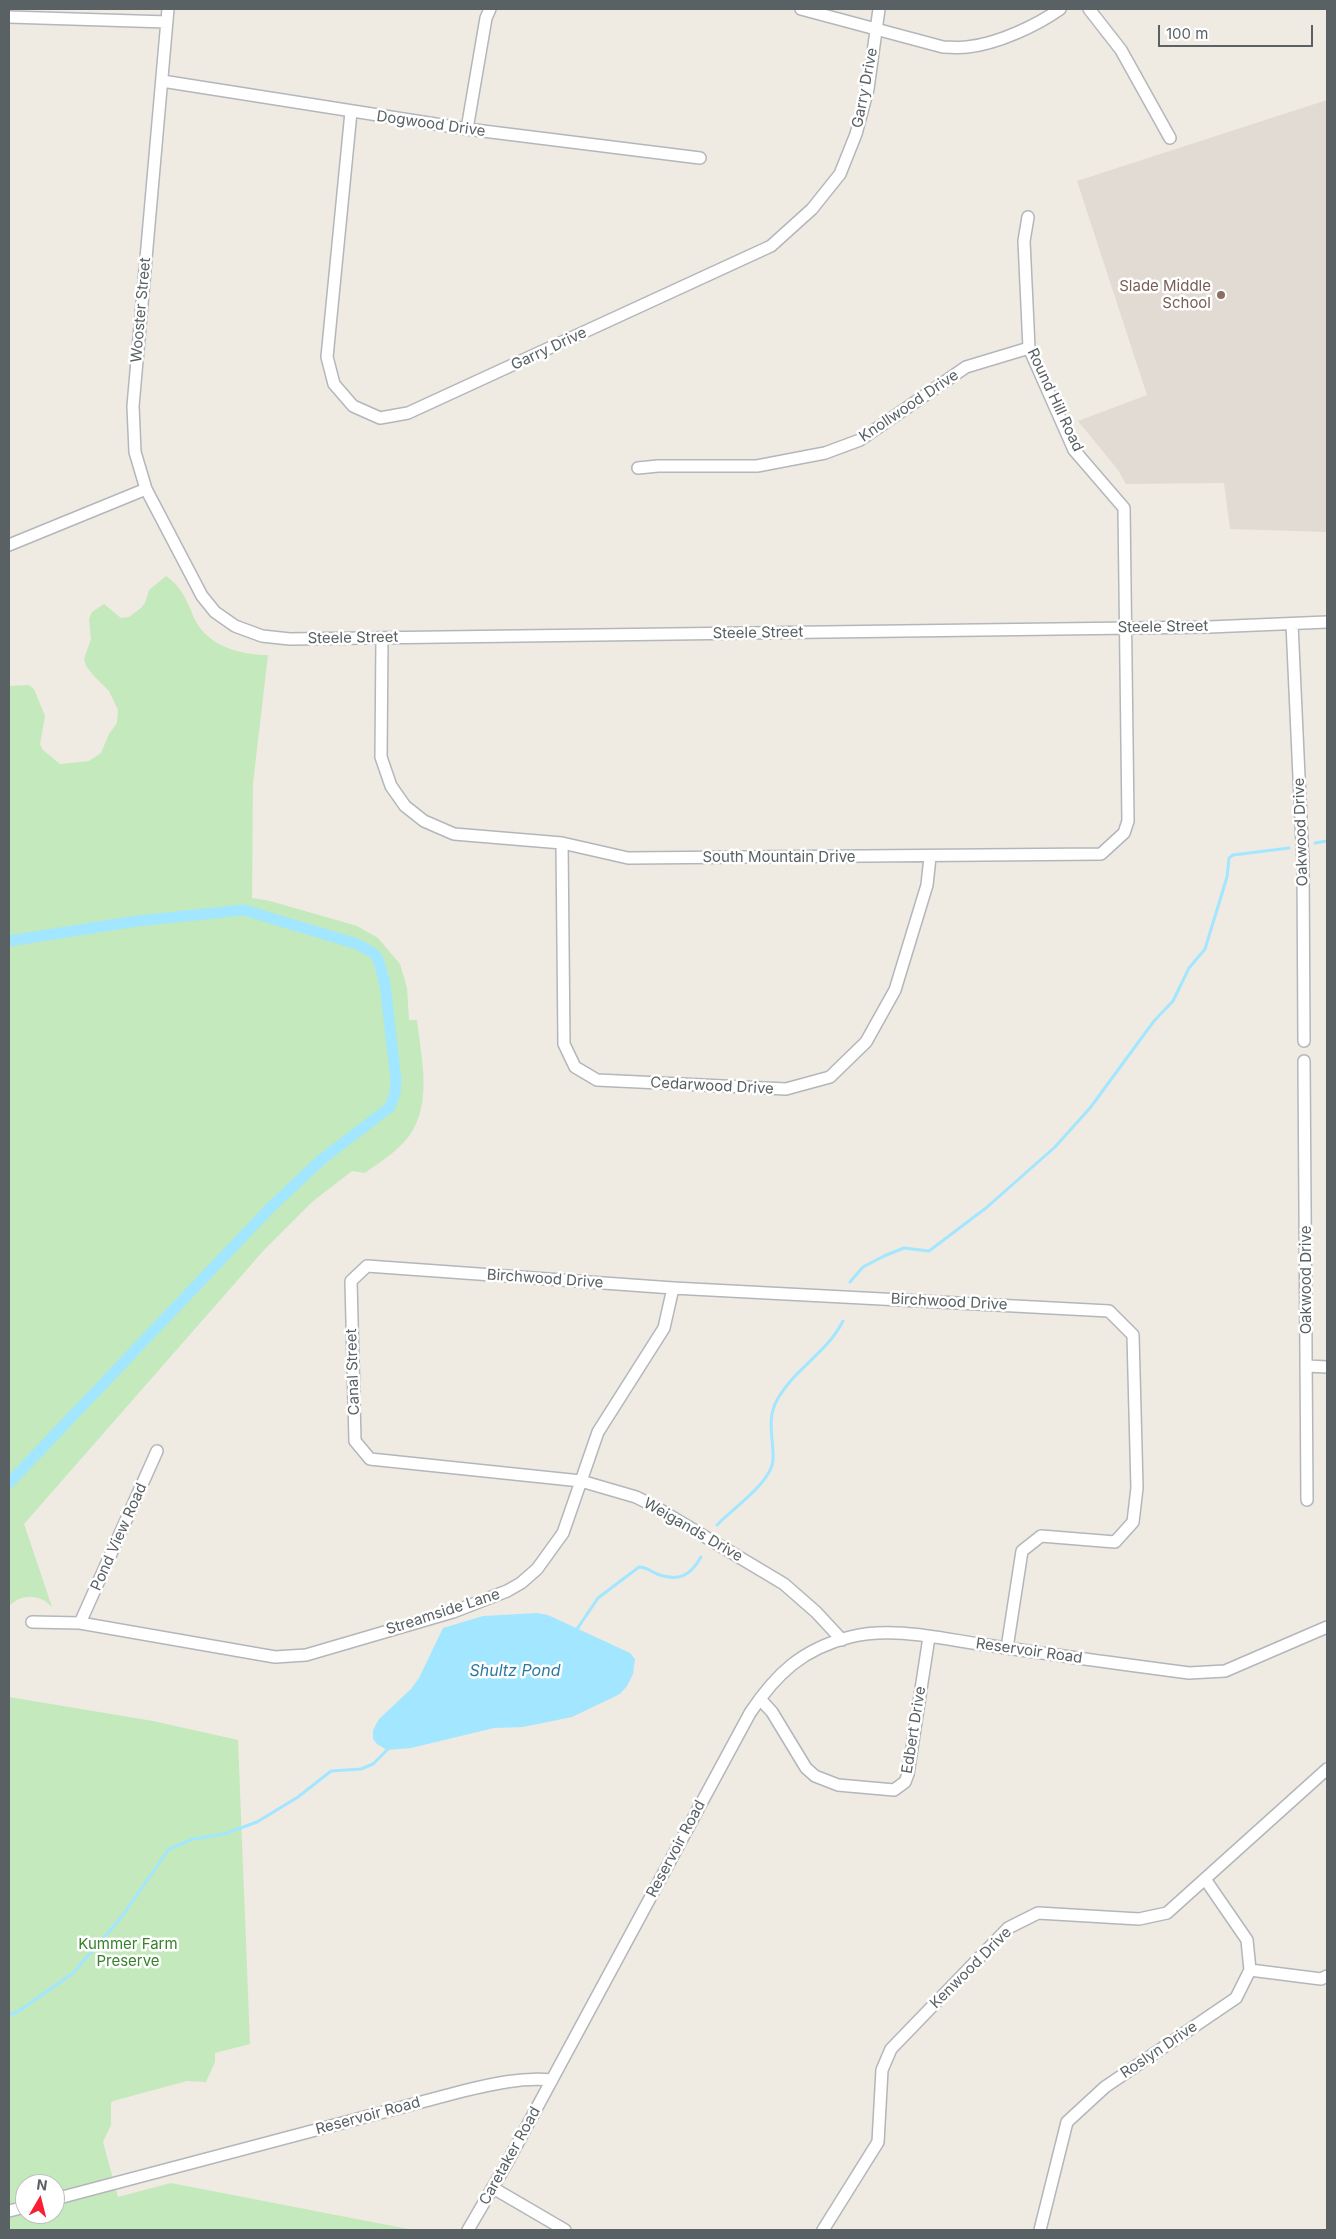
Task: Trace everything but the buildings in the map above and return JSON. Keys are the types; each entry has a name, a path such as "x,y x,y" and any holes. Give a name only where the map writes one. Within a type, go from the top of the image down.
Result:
{"street":[{"name":"Wooster Street","path":"168,9 133,406 135,452 146,489 202,596"},
{"path":"467,129 486,18 490,9"},
{"path":"801,9 943,47 967,47 1007,36 1047,19 1060,9"},
{"name":"Garry Drive","path":"351,112 327,358 334,384 353,406 380,418 408,413 771,246 812,209 840,174 856,134 868,89 879,9"},
{"path":"1089,9 1121,50 1170,138"},
{"path":"9,17 167,22"},
{"name":"Dogwood Drive","path":"162,82 467,129 700,158"},
{"name":"Round Hill Road","path":"1028,217 1024,241 1029,348 1074,450 1124,508 1125,628"},
{"name":"Knollwood Drive","path":"638,468 658,466 757,466 825,453 860,440 966,368 1029,348"},
{"path":"9,545 146,489"},
{"name":"Steele Street","path":"202,596 215,612 235,626 262,636 290,639 1125,628 1327,622"},
{"name":"Oakwood Drive","path":"1292,624 1303,864 1304,1041"},
{"name":"South Mountain Drive","path":"382,638 380,757 391,786 405,806 424,821 454,834 562,843 628,858 930,857 1101,854 1124,833 1128,821 1125,628"},
{"name":"Cedarwood Drive","path":"562,843 564,1044 575,1067 597,1080 786,1089 830,1077 866,1042 896,990 927,885 930,857"},
{"name":"Oakwood Drive","path":"1304,1061 1307,1500"},
{"name":"Birchwood Drive","path":"351,1281 367,1266 673,1288 1109,1311 1133,1334 1137,1488 1133,1522 1115,1542 1041,1536 1022,1551 1007,1648"},
{"name":"Canal Street","path":"351,1281 355,1441 370,1459"},
{"name":"Streamside Lane","path":"32,1622 80,1623 266,1656 306,1655 453,1612 492,1598 522,1583 537,1569 563,1533 598,1432 664,1328 673,1288"},
{"path":"1307,1366 1327,1367"},
{"name":"Pond View Road","path":"80,1623 158,1451"},
{"name":"Weigands Drive","path":"370,1459 582,1481 636,1497 652,1504 769,1574 794,1592 842,1640"},
{"name":"Reservoir Road","path":"65,2196 463,2091 519,2080 536,2078 552,2080 696,1811 760,1698 787,1668 812,1652 842,1640 862,1635 884,1633 929,1637 1189,1673 1225,1672 1327,1627"},
{"name":"Edbert Drive","path":"760,1698 772,1712 806,1768 815,1776 838,1785 894,1790 905,1782 908,1774 929,1637"},
{"name":"Kenwood Drive","path":"823,2230 878,2142 882,2070 891,2049 1008,1928 1038,1913 1139,1919 1168,1913 1327,1769"},
{"path":"1205,1879 1247,1940 1250,1970 1321,1979 1327,1976"},
{"name":"Roslyn Drive","path":"1040,2230 1067,2122 1105,2087 1236,1998 1250,1970"},
{"name":"Caretaker Road","path":"468,2230 552,2080"},
{"path":"493,2188 565,2230"}],"shaded area":[{"name":"Slade Middle School","path":"1327,100 1327,532 1230,529 1224,483 1126,484 1118,470 1078,421 1147,395 1077,181"}],"green space":[{"path":"166,576 180,590 194,618 207,636 225,647 236,651 268,655 253,783 252,898 270,901 357,926 378,938 400,964 407,988 409,1020 417,1020 423,1064 421,1109 409,1136 400,1147 365,1173 352,1171 312,1202 264,1250 24,1524 52,1607 42,1600 31,1597 20,1599 9,1606 9,686 28,685 34,689 45,716 40,744 43,750 60,764 89,761 101,753 109,734 117,723 118,710 109,691 86,666 84,659 91,639 89,619 92,612 104,604 121,618 129,617 145,603 149,590"},
{"name":"Kummer Farm Preserve","path":"9,1697 153,1721 238,1740 250,2044 215,2053 215,2062 206,2082 187,2081 111,2103 111,2125 103,2142 118,2197 171,2183 413,2230 9,2230"}],"water":[{"name":"Shultz Pond","path":"537,1613 548,1615 630,1653 635,1659 633,1674 627,1686 620,1694 572,1717 523,1727 494,1728 411,1748 387,1750 373,1739 373,1730 379,1719 411,1689 419,1678 443,1628 483,1616"}],"waterway":[{"path":"1315,843 1327,841"},
{"path":"850,1282 863,1267 904,1248 929,1251 986,1208 1055,1147 1090,1108 1154,1021 1173,1001 1189,968 1205,949 1227,877 1229,858 1233,855 1289,848"},
{"path":"9,941 137,921 244,910 357,944 375,954 379,962 385,984 396,1080 395,1093 390,1107 321,1160 270,1208 9,1483"},
{"path":"717,1525 750,1495 766,1477 773,1460 771,1422 777,1400 792,1379 828,1342 843,1321"},
{"path":"575,1632 598,1598 639,1567 646,1568 657,1574 678,1577 693,1569 701,1557"},
{"path":"9,2015 19,2011 73,1973 120,1919 169,1849 193,1839 224,1834 257,1822 298,1797 331,1771 361,1769 373,1764 390,1747"}],"place":[{"name":"Slade Middle School","path":"1221,295"}]}
